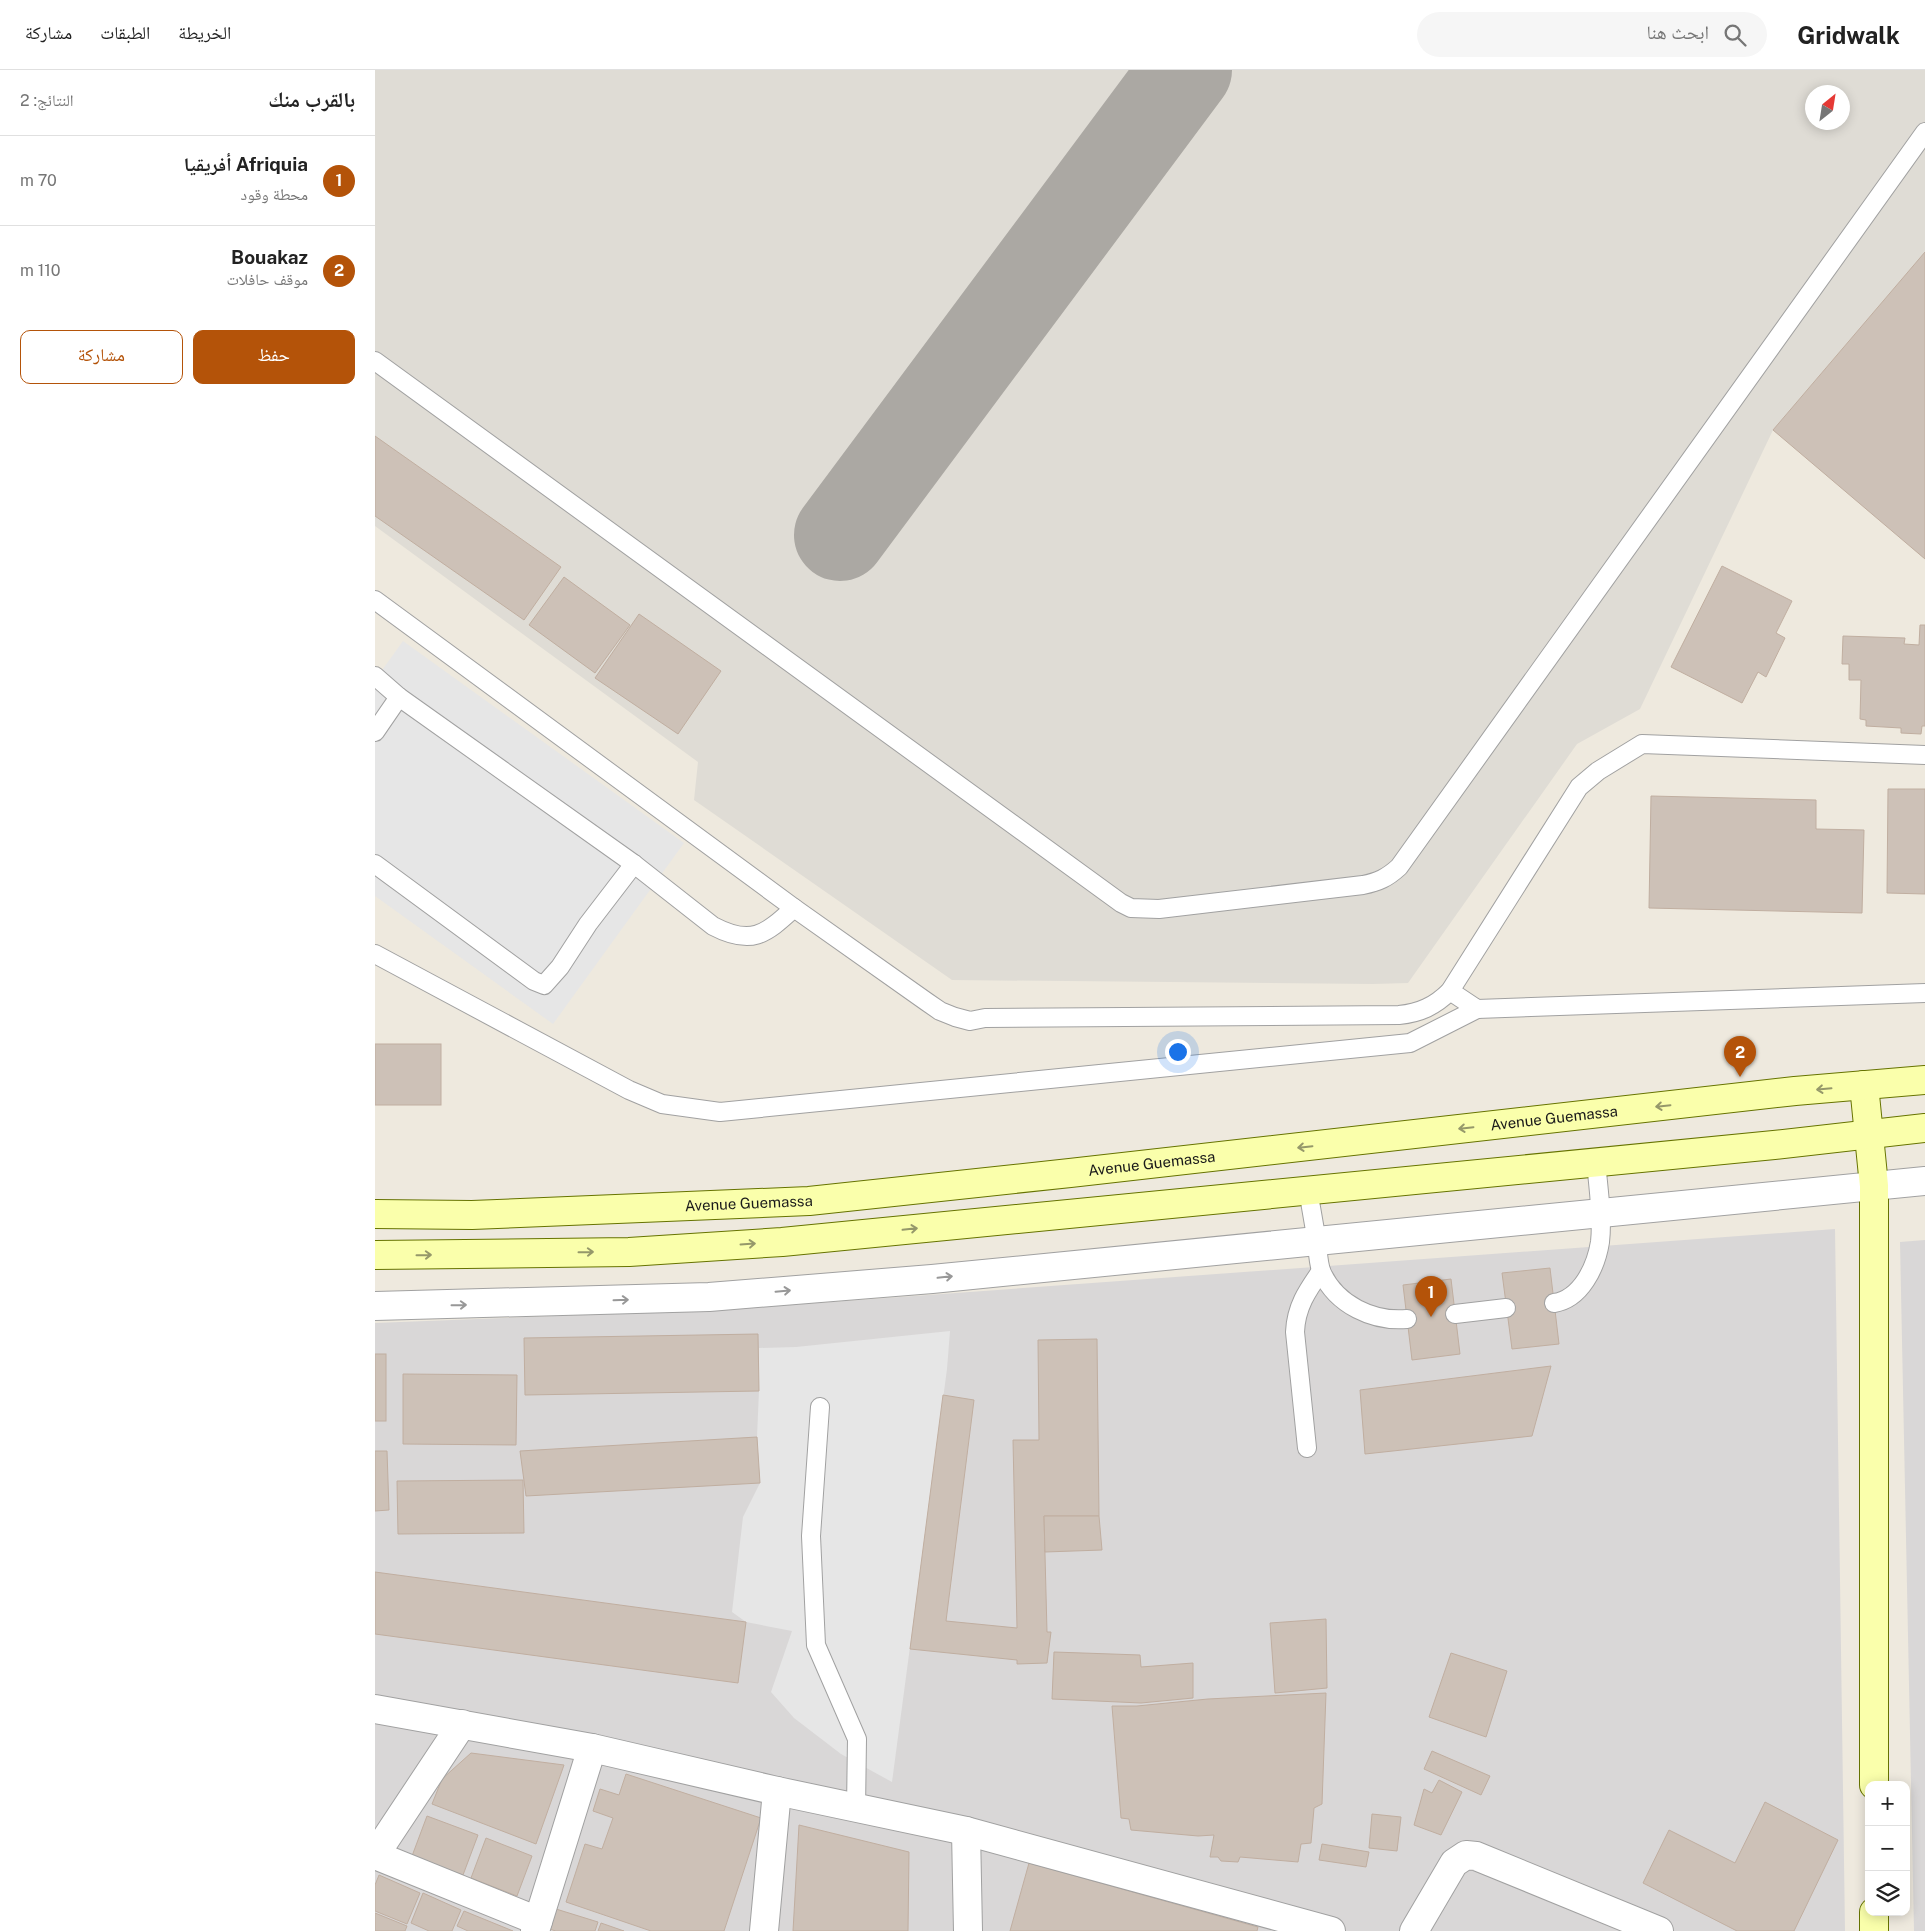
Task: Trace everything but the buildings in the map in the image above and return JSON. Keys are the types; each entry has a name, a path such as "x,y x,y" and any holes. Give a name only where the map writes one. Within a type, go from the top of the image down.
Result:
{"main road":[{"name":"Avenue Guemassa","path":"375,1214 473,1215 809,1201 1795,1091 1925,1080"},
{"path":"1864,1085 1874,1186 1874,1781"},
{"path":"375,1255 629,1252 782,1242 1764,1146 1925,1128"},
{"path":"1874,1916 1874,1931"}],"street":[{"path":"375,1306 709,1297 932,1279 1925,1181"},
{"path":"375,1708 592,1748 777,1791 966,1831 1315,1929"},
{"path":"462,1724 375,1855 537,1926 592,1748"},
{"path":"764,1931 777,1791"},
{"path":"966,1831 968,1931"},
{"path":"1413,1931 1455,1863 1466,1855 1476,1856 1659,1931"}],"lane":[{"path":"375,361 1121,904 1131,908 1159,910 1363,885 1389,877 1399,867 1925,132"},
{"path":"375,600 794,908 940,1011 970,1021 985,1018 1414,1014 1427,1009 1450,992 1579,787 1598,771 1642,744 1925,755"},
{"path":"375,676 399,697 634,864 713,926 727,933 743,936 758,934 773,928 794,908"},
{"path":"375,732 399,697"},
{"path":"375,864 534,981 544,985 560,967 588,924 634,864"},
{"path":"375,954 629,1090 662,1104 720,1112 1411,1043 1477,1009 1925,993"},
{"path":"1450,992 1477,1009"},
{"path":"1554,1303 1561,1302 1574,1294 1588,1277 1597,1256 1600,1241 1600,1212 1596,1161"},
{"path":"1308,1190 1321,1272 1332,1289 1345,1302 1363,1313 1393,1320 1407,1319"},
{"path":"1307,1448 1295,1319 1301,1302 1321,1272"},
{"path":"1455,1314 1507,1308"},
{"path":"820,1407 811,1536 816,1645 857,1739 857,1808"}],"shaded area":[{"path":"375,70 1925,70 1925,559 1773,430 1640,709 1577,744 1408,983 952,980 694,800 698,762 375,526"},
{"path":"403,641 684,843 553,1024 375,896 375,680"},
{"path":"1835,1229 1845,1931 375,1931 375,1323 736,1309"},
{"path":"1925,1240 1925,1931 1914,1931 1900,1242"},
{"path":"950,1331 947,1369 892,1782 841,1754 794,1718 771,1692 792,1631 746,1622 732,1612 743,1517 760,1483 757,1437 759,1348 796,1347"}],"taxiway":[{"path":"840,535 1186,70"}],"place":[{"name":"Bouakaz","path":"1740,1077"},
{"name":"Afriquia أفريقيا","path":"1431,1317"}]}
